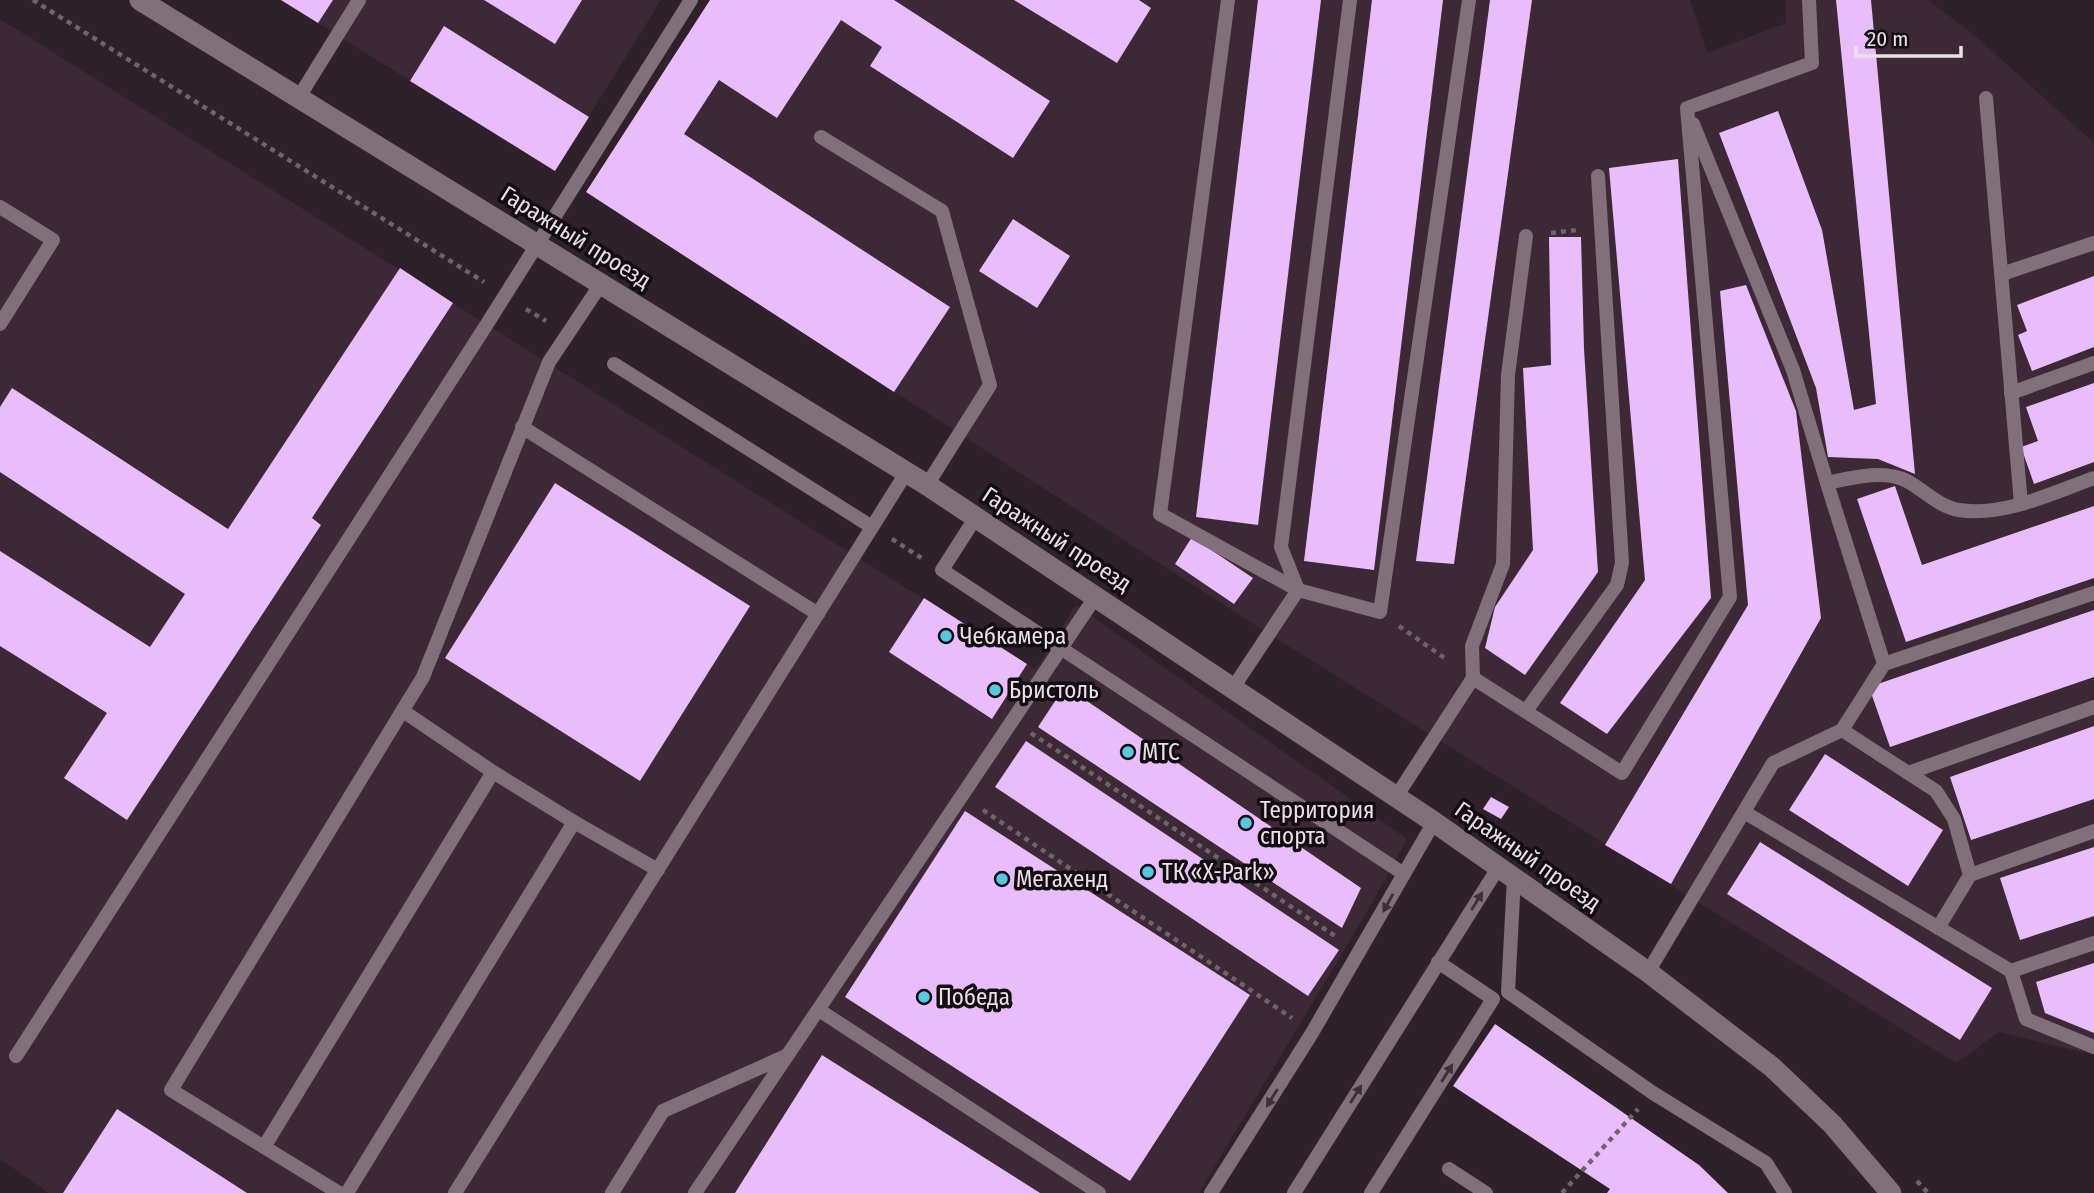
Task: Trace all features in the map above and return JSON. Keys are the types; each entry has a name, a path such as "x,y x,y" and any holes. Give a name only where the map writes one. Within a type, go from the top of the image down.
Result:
{"street":[{"name":"Гаражный проезд","path":"141,0 927,485 1434,822 1648,972 1772,1068 1832,1124 1891,1193"}],"lane":[{"path":"299,97 359,0"},
{"path":"16,1056 505,295 691,0"},
{"path":"1228,0 1160,514 1298,590 1380,612 1469,0"},
{"path":"1298,590 1281,547 1350,0"},
{"path":"1687,108 1812,63 1809,0"},
{"path":"1986,98 2021,504"},
{"path":"1687,108 1793,370 1884,664"},
{"path":"1473,678 1622,773 1731,597 1687,108"},
{"path":"821,137 942,211 990,385 927,485"},
{"path":"1526,711 1617,585 1622,563 1598,176"},
{"path":"0,207 52,240 0,324"},
{"path":"1396,797 1473,678 1472,646 1503,564 1508,374 1526,236"},
{"path":"2002,274 2094,243"},
{"path":"340,1193 171,1090 424,677 549,362 601,284"},
{"path":"2011,393 2094,363"},
{"path":"614,364 872,527"},
{"path":"522,427 818,614"},
{"path":"455,1193 906,473"},
{"path":"1828,483 1869,475 1905,480 1936,501 1956,510 1982,511 2021,504 2094,478"},
{"path":"976,517 942,570 1404,874"},
{"path":"1233,688 1298,590"},
{"path":"1648,972 1773,763 1842,730 1884,664 2094,593"},
{"path":"695,1193 1096,596"},
{"path":"1908,773 2094,707"},
{"path":"403,711 493,772 658,870"},
{"path":"1842,730 1937,792 1954,819 1970,875"},
{"path":"264,1147 493,772"},
{"path":"1744,812 2011,971 2026,1019 2094,1047"},
{"path":"347,1193 574,822"},
{"path":"1211,1193 1312,1033 1434,822"},
{"path":"1938,928 1970,875 2094,831"},
{"path":"1294,1193 1438,962 1506,873"},
{"path":"1506,873 1508,992 1653,1093 1766,1163 1785,1193"},
{"path":"2011,971 2094,943"},
{"path":"1371,1193 1493,999 1438,962"},
{"path":"818,1010 1099,1193"},
{"path":"612,1193 663,1111 788,1056"},
{"path":"1449,1169 1486,1193"}],"path":[{"path":"33,0 568,335"},
{"path":"1526,236 1601,228"},
{"path":"872,527 942,570"},
{"path":"1380,612 1473,678"},
{"path":"1013,720 1359,952"},
{"path":"962,795 1312,1033"},
{"path":"1562,1193 1653,1093"}],"shaded area":[{"path":"281,0 661,0 555,171"},
{"path":"710,0 1690,0 1707,53 1786,23 1785,0 1928,0 1973,34 2094,143 2094,1055 1999,1032 1956,1063 1269,634 586,192"},
{"path":"0,19 1027,664 1036,669 1076,605 1407,839 1371,905 1199,1193 49,1193 0,1159"}],"building":[{"path":"281,0 333,0 318,23"},
{"path":"484,0 582,0 555,44"},
{"path":"710,0 894,0 1050,101 1013,158 870,66 882,47 841,20 777,118 719,80 684,134 950,307 894,392 586,192"},
{"path":"1014,0 1139,0 1151,8 1117,63"},
{"path":"1258,0 1321,0 1258,525 1196,517"},
{"path":"1372,0 1443,0 1374,570 1304,561"},
{"path":"1490,0 1532,0 1454,564 1416,561"},
{"path":"1836,0 1871,0 1915,474 1878,459 1828,457 1816,388 1719,133 1778,111 1822,230 1854,410 1876,404"},
{"path":"444,26 589,117 555,171 410,81"},
{"path":"1678,159 1711,598 1607,734 1560,703 1645,580 1609,168"},
{"path":"1013,219 1070,256 1037,308 979,271"},
{"path":"1549,237 1581,237 1584,349 1598,572 1525,675 1485,648 1495,607 1533,550 1523,368 1551,365"},
{"path":"400,268 453,303 312,518 321,525 127,820 64,778 107,713 0,646 0,551 150,647 185,594 0,472 0,407 12,388 228,529"},
{"path":"2094,276 2094,347 2032,371 2018,335 2027,331 2017,305"},
{"path":"1746,285 1796,411 1821,618 1671,884 1605,845 1748,605 1720,291"},
{"path":"2094,383 2094,462 2034,484 2021,447 2038,441 2026,407"},
{"path":"555,483 750,606 640,781 445,658"},
{"path":"1895,486 1922,565 2094,506 2094,578 1906,642 1857,499"},
{"path":"1192,537 1253,578 1234,604 1175,564"},
{"path":"924,598 1027,664 992,719 889,652"},
{"path":"2094,610 2094,677 1890,747 1869,687"},
{"path":"1065,686 1361,888 1342,928 1038,727"},
{"path":"2094,726 2094,799 1971,840 1950,777"},
{"path":"1026,741 1339,950 1308,996 995,787"},
{"path":"1825,754 1943,830 1908,886 1789,810"},
{"path":"1491,797 1509,807 1501,819 1483,809"},
{"path":"965,811 1250,995 1130,1181 845,997"},
{"path":"1760,842 1992,988 1960,1040 1727,894"},
{"path":"2094,847 2094,916 2020,940 2000,878"},
{"path":"2094,963 2094,1033 2045,1013 2036,982"},
{"path":"1495,1024 1699,1165 1728,1193 1607,1193 1610,1189 1453,1086"},
{"path":"822,1055 1040,1193 735,1193"},
{"path":"117,1109 247,1193 63,1193"}],"place":[{"name":"Чебкамера","path":"946,636"},
{"name":"Бристоль","path":"995,690"},
{"name":"МТС","path":"1128,752"},
{"name":"Территория спорта","path":"1246,823"},
{"name":"ТК «X-Park»","path":"1148,872"},
{"name":"Мегахенд","path":"1002,879"},
{"name":"Победа","path":"924,997"}]}
